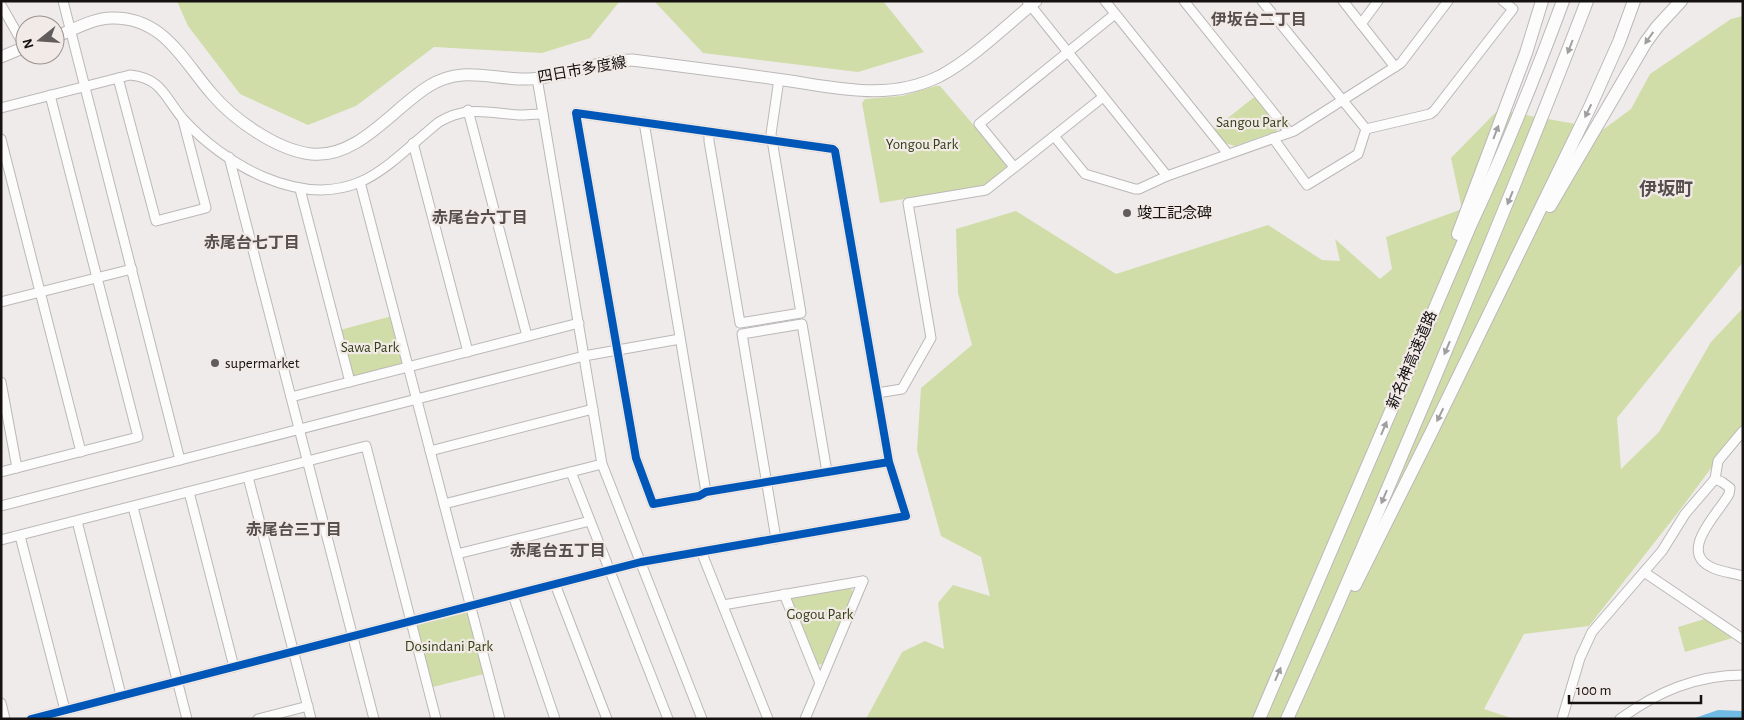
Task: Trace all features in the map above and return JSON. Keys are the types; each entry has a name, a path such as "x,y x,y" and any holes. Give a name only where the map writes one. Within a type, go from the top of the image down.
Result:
{"highway":[{"path":"1532,31 1538,1"},
{"path":"1441,294 1468,206 1542,1"},
{"name":"新名神高速道路","path":"1259,719 1517,121 1563,1"},
{"name":"新名神高速道路","path":"1287,719 1492,241 1588,1"},
{"path":"1319,648 1357,580 1484,324 1605,75 1634,1"},
{"path":"1484,324 1637,57 1657,27 1681,1"}],"main road":[{"name":"四日市多度線","path":"65,33 87,24 110,18 124,18 146,25 159,32 168,40 213,96 233,115 267,138 310,154 332,153 351,145 427,87 445,77 456,75 477,74 537,78 602,63 626,60 859,91 881,91 911,86 939,76 960,63 1031,3"},
{"path":"1,57 15,51"}],"street":[{"path":"63,1 180,460"},
{"path":"1105,1 1228,154"},
{"path":"1184,1 1289,132"},
{"path":"1262,1 1366,129"},
{"path":"1343,1 1395,67"},
{"path":"1361,24 1378,1"},
{"path":"1054,136 1085,174 1135,189 1140,188 1167,176 1289,132 1342,100 1401,63 1448,1"},
{"path":"1366,129 1430,114 1434,111 1513,9 1503,1"},
{"path":"1031,3 1068,53 1167,176"},
{"path":"1,5 15,30"},
{"path":"1014,167 978,124 1116,14"},
{"path":"1,108 130,75 145,77 152,80 182,118 203,138 229,157 265,177 300,189 329,190 360,182 392,160 448,116 468,110 522,115 543,114"},
{"path":"118,78 156,221 206,208 182,118"},
{"path":"537,78 602,464 702,719"},
{"path":"709,132 740,323 800,313 771,134 779,79"},
{"path":"1,472 138,437 50,95"},
{"path":"877,392 902,389 931,338 908,203 986,190 1103,97"},
{"path":"468,110 527,336"},
{"path":"31,719 641,562 906,516 889,462 835,151 833,149 576,112 636,462 653,504 699,496 706,492 889,462"},
{"path":"644,122 706,492"},
{"path":"1272,138 1307,185 1358,154 1366,129"},
{"path":"1,139 5,167 40,292 81,452"},
{"path":"413,142 468,352"},
{"path":"229,157 374,719"},
{"path":"360,182 500,719"},
{"path":"300,189 350,382"},
{"path":"1,302 132,269"},
{"path":"291,398 578,323"},
{"path":"776,539 742,334 802,324 827,472"},
{"path":"1,506 584,356 680,339"},
{"path":"1,382 18,468"},
{"path":"430,451 593,409"},
{"path":"1562,719 1580,658 1592,632 1662,551 1685,514 1715,479 1718,461 1743,432"},
{"path":"1,540 366,446 436,719"},
{"path":"444,504 602,464"},
{"path":"571,472 668,719"},
{"path":"248,477 311,719"},
{"path":"1715,479 1730,488 1729,494 1700,538 1698,548 1704,562 1714,568 1743,576"},
{"path":"189,492 234,667"},
{"path":"133,506 187,719"},
{"path":"457,554 590,520"},
{"path":"76,521 122,695"},
{"path":"20,536 65,710"},
{"path":"701,551 768,719"},
{"path":"1644,572 1743,639"},
{"path":"723,605 862,581 805,719"},
{"path":"555,584 607,719"},
{"path":"784,594 820,683"},
{"path":"513,595 555,719"},
{"path":"1620,719 1645,701 1671,688 1701,679 1743,676"},
{"path":"1,703 5,719"},
{"path":"258,719 308,706"}],"green space":[{"path":"177,1 620,1 590,38 542,53 434,47 356,106 308,125 240,94 188,26"},
{"path":"654,1 883,1 924,52 858,72 703,53"},
{"path":"1743,16 1743,262 1617,418 1621,469 1659,432 1711,342 1743,308 1743,425 1683,506 1589,626 1524,634 1484,709 1514,719 866,719 902,652 925,641 944,649 938,603 953,585 990,596 981,557 941,536 917,450 921,388 972,345 958,293 956,229 1016,211 1116,274 1268,225 1322,260 1340,261 1335,239 1380,279 1392,269 1386,237 1462,209 1451,158 1498,110 1604,129 1631,109 1650,74 1731,19"},
{"name":"Yongou Park","path":"940,86 1007,164 1005,170 983,186 880,203 862,103 865,99 902,96"},
{"name":"Sangou Park","path":"1253,98 1257,98 1279,126 1276,132 1235,146 1225,143 1214,129"},
{"name":"Sawa Park","path":"392,316 403,362 401,365 355,376 352,374 340,330"},
{"name":"Gogou Park","path":"849,587 854,592 824,664 816,665 791,600 793,597"},
{"name":"Dosindani Park","path":"465,611 468,614 484,674 433,687 417,627 419,623"},
{"path":"1708,618 1736,637 1685,652 1678,627"}],"water":[{"path":"1718,710 1743,711 1743,719 1692,719"}],"cycle path":[{"path":"31,719 641,562 906,516 889,462 835,151 833,149 576,113 636,458 653,504 699,496 706,492 889,462"}],"place":[{"name":"竣工記念碑","path":"1127,213"},
{"name":"supermarket","path":"215,363"}],"district":[{"name":"伊坂台二丁目","path":"1259,20"},
{"name":"伊坂町","path":"1666,190"},
{"name":"赤尾台六丁目","path":"480,218"},
{"name":"赤尾台七丁目","path":"252,243"},
{"name":"赤尾台三丁目","path":"294,530"},
{"name":"赤尾台五丁目","path":"558,551"}]}
